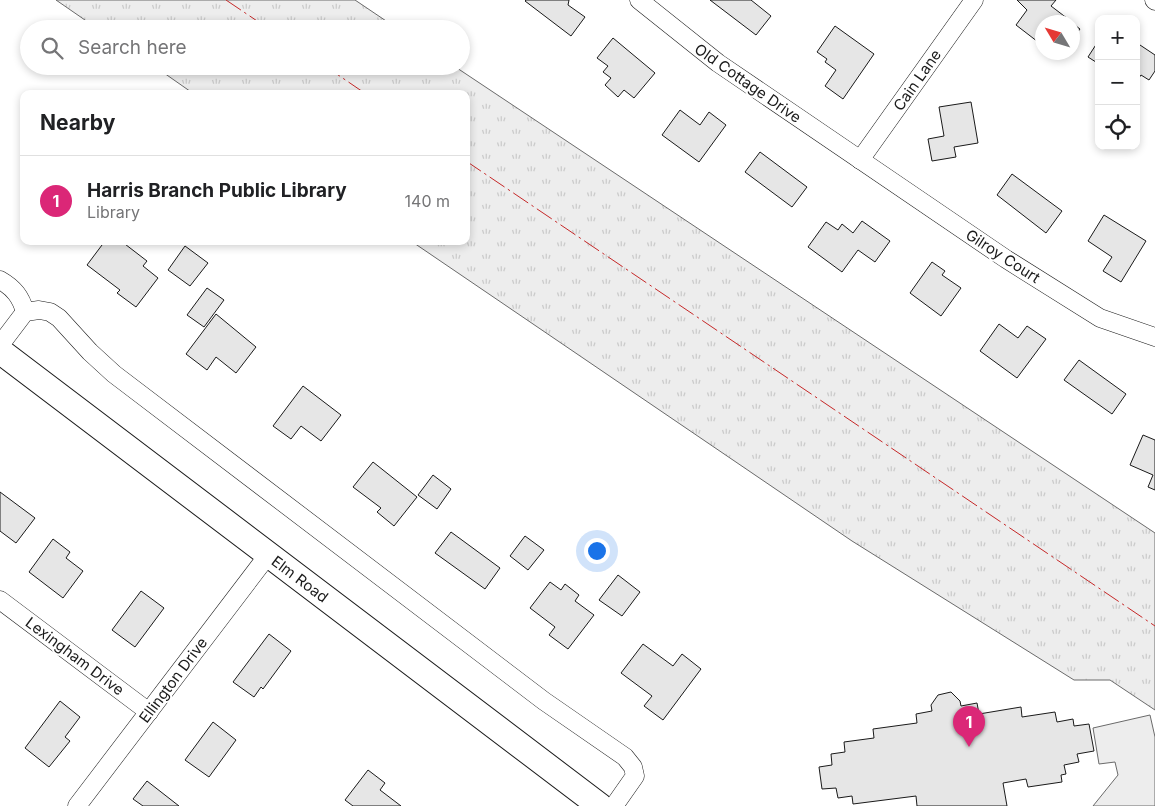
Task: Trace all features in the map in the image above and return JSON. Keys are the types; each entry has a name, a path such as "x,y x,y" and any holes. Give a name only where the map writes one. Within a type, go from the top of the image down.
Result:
{"street":[{"name":"Old Cottage Drive","path":"639,0 718,64 860,160"},
{"name":"Cain Lane","path":"860,160 974,0"},
{"name":"Gilroy Court","path":"860,160 1006,259 1100,318 1155,337"},
{"path":"0,280 10,286 21,299 25,312"},
{"path":"0,345 25,312 38,310 50,312 59,318 90,352 114,374 536,695 625,757 633,767 635,776 614,806"},
{"name":"Elm Road","path":"0,351 600,806"},
{"name":"Ellington Drive","path":"77,806 268,554"},
{"name":"Lexingham Drive","path":"0,600 149,712"}],"green space":[{"path":"56,0 355,0 385,20 85,20"},
{"path":"167,75 468,75 1155,533 1155,710 1110,680 1074,680 852,541 417,245 470,245 470,90 188,90"}],"shaded area":[{"path":"1150,715 1155,737 1155,806 1093,806 1118,775 1115,762 1099,764 1093,728"}],"building":[{"path":"526,0 569,0 568,5 585,17 571,36"},
{"path":"710,0 751,0 771,16 756,35"},
{"path":"1017,0 1056,0 1051,6 1063,15 1035,15 1035,40 1016,25 1027,10"},
{"path":"835,26 874,54 843,99 825,86 836,70 825,62 827,59 817,52"},
{"path":"613,38 655,73 634,98 624,90 618,97 605,85 611,78 603,72 608,66 597,58"},
{"path":"1140,45 1155,55 1155,71 1149,80 1141,75 1140,76"},
{"path":"1095,46 1095,61 1088,57"},
{"path":"971,102 978,143 954,147 956,157 932,161 928,139 944,136 939,107"},
{"path":"680,110 700,125 709,112 726,125 699,162 662,135"},
{"path":"760,152 807,187 792,207 745,172"},
{"path":"1012,174 1062,211 1046,233 997,195"},
{"path":"1104,215 1146,241 1121,282 1103,271 1112,257 1088,241"},
{"path":"862,221 890,241 875,262 858,250 842,272 808,247 826,222 838,230 842,224 853,233"},
{"path":"102,245 126,245 147,261 143,266 158,278 136,307 117,293 120,290 87,265"},
{"path":"185,246 208,263 190,286 168,270"},
{"path":"932,262 945,271 942,275 961,288 941,316 910,293"},
{"path":"207,288 224,300 204,327 187,315"},
{"path":"216,314 256,347 236,373 216,357 207,370 186,354"},
{"path":"999,324 1018,338 1027,326 1046,339 1017,378 980,351"},
{"path":"1079,360 1126,394 1112,414 1064,380"},
{"path":"303,386 341,415 321,441 301,426 291,439 273,426"},
{"path":"1143,435 1155,440 1155,490 1148,487 1153,475 1130,465"},
{"path":"373,462 417,497 394,526 377,512 381,508 353,487"},
{"path":"433,475 451,489 437,509 418,495"},
{"path":"0,492 35,518 16,543 0,531"},
{"path":"451,532 500,568 485,589 435,553"},
{"path":"525,536 544,550 528,570 510,556"},
{"path":"53,539 70,552 66,558 83,571 63,598 29,572"},
{"path":"618,575 640,592 622,616 599,600"},
{"path":"550,582 561,590 565,584 579,595 575,601 594,615 568,649 549,635 555,627 530,608"},
{"path":"141,591 164,608 135,647 112,630"},
{"path":"269,634 291,651 263,689 261,687 254,697 233,682"},
{"path":"643,644 673,666 682,654 701,669 663,720 644,706 652,696 621,673"},
{"path":"951,692 960,701 961,706 977,703 979,714 1021,707 1022,717 1055,712 1057,722 1073,719 1074,726 1089,724 1094,751 1077,754 1079,762 1064,765 1066,774 1061,775 1062,782 1028,787 1026,779 1003,783 1007,806 917,806 916,796 853,804 852,796 838,798 836,788 822,789 819,767 832,765 831,754 845,752 844,742 874,738 873,729 917,723 916,714 932,711 931,705 938,695"},
{"path":"60,701 80,717 65,737 70,741 49,767 25,748"},
{"path":"213,722 236,740 209,777 185,760"},
{"path":"368,770 385,783 380,790 401,806 353,806 345,800"},
{"path":"147,781 179,806 143,806 133,799"}],"power":[{"path":"226,0 256,20"},
{"path":"338,75 360,90"},
{"path":"470,164 1155,626"}],"place":[{"name":"Harris Branch Public Library","path":"969,747"}]}
